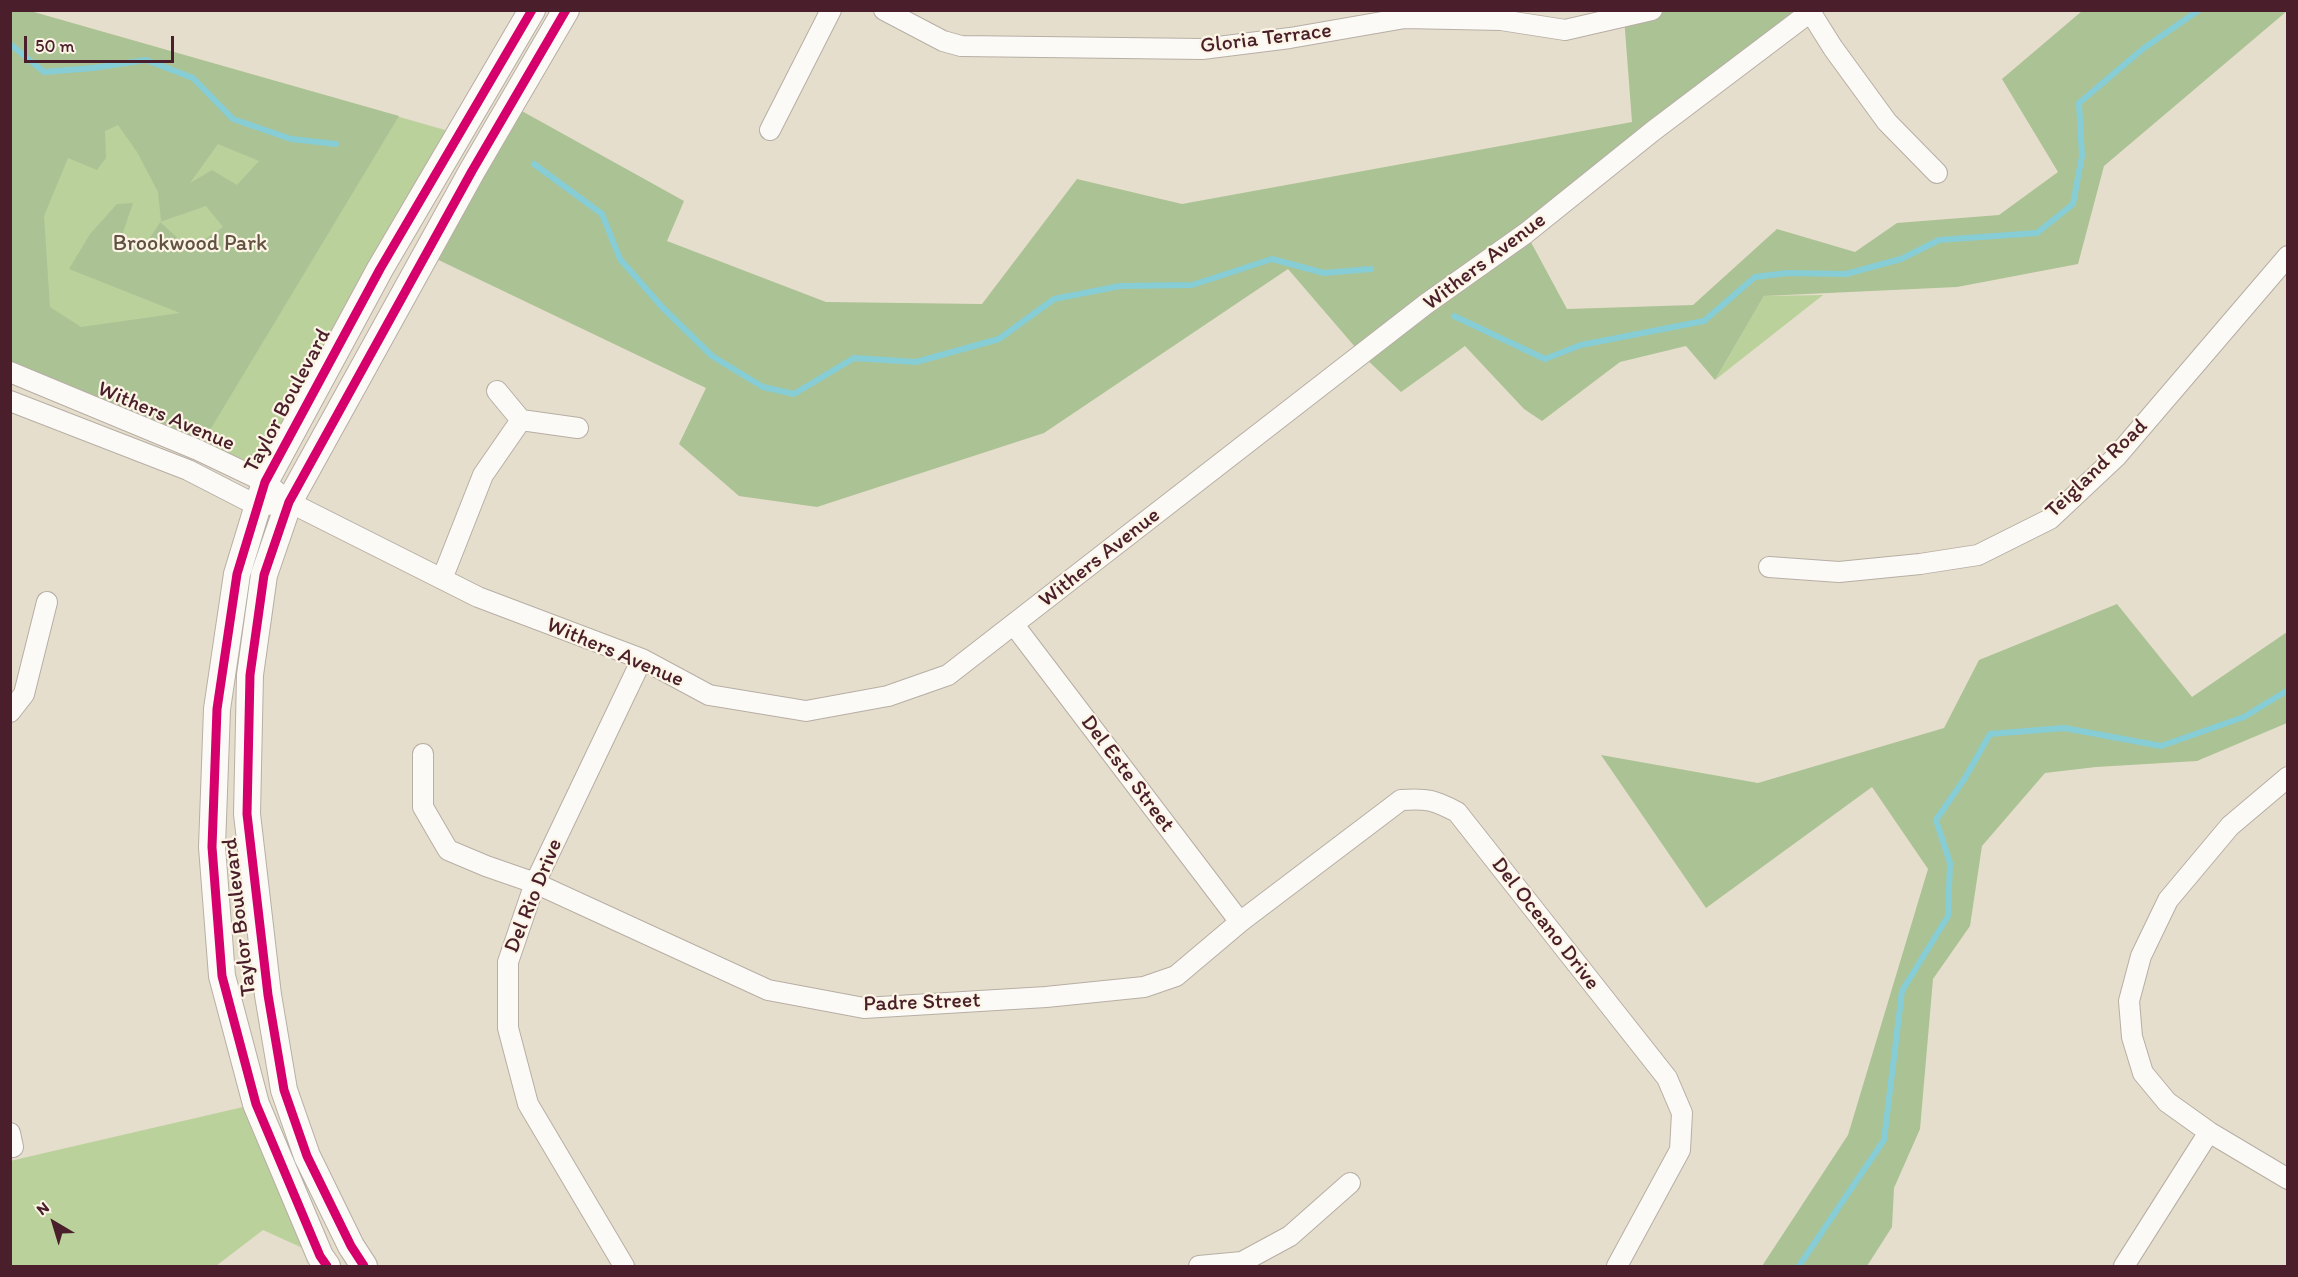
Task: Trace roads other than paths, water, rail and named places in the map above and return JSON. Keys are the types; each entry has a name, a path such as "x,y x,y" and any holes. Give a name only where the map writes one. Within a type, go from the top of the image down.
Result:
{"main road":[{"name":"Taylor Boulevard","path":"327,1266 320,1256 256,1104 222,976 212,847 217,710 237,574 262,494 380,269 532,10"},
{"name":"Taylor Boulevard","path":"364,1266 351,1246 307,1156 284,1090 268,995 247,814 250,675 264,575 289,502 472,171 566,10"}],"street":[{"path":"770,130 831,10"},
{"name":"Gloria Terrace","path":"884,10 943,41 962,46 1202,49 1290,38 1386,16 1501,20 1565,30 1652,10"},
{"name":"Withers Avenue","path":"10,401 188,470 289,502 478,597 642,659 709,695 806,711 888,696 948,675 1426,304 1526,233 1653,130 1812,12"},
{"path":"1812,12 1833,48 1887,122 1937,173"},
{"name":"Teigland Road","path":"1769,567 1839,572 1920,564 1978,555 2050,519 2116,457 2288,256"},
{"name":"Withers Avenue","path":"10,372 198,450 262,494"},
{"path":"497,392 521,420 578,428"},
{"path":"442,579 483,475 521,420"},
{"path":"10,712 24,694 47,602"},
{"name":"Del Este Street","path":"1014,625 1240,922"},
{"name":"Del Rio Drive","path":"624,1266 528,1104 508,1028 508,962 535,883 642,659"},
{"name":"Padre Street","path":"423,754 423,807 448,850 535,883 768,990 864,1008 1046,997 1144,987 1176,976 1240,922"},
{"path":"2288,777 2230,826 2168,900 2141,956 2129,1001 2132,1038 2143,1073 2167,1102 2209,1132 2288,1179"},
{"name":"Del Oceano Drive","path":"1240,922 1401,800 1425,798 1457,812 1667,1078 1682,1113 1680,1150 1617,1266"},
{"path":"2124,1266 2209,1132"},
{"path":"1199,1266 1242,1264 1290,1236 1350,1183"}],"waterway":[{"path":"1454,316 1545,359 1581,345 1704,321 1755,277 1787,273 1846,274 1901,259 1939,240 2037,233 2073,204 2082,156 2079,103 2144,48 2199,10"},
{"path":"10,44 44,72 146,60 193,78 233,119 291,139 336,144"},
{"path":"534,164 602,214 620,259 662,307 712,356 763,387 794,394 854,358 916,362 999,339 1054,299 1120,286 1192,285 1272,259 1324,273 1371,269"},
{"path":"1799,1266 1884,1140 1902,991 1948,916 1950,863 1936,820 1965,778 1990,734 2064,728 2161,746 2244,717 2288,690"}],"park label":[{"name":"Brookwood Park","path":"190,244"}]}
